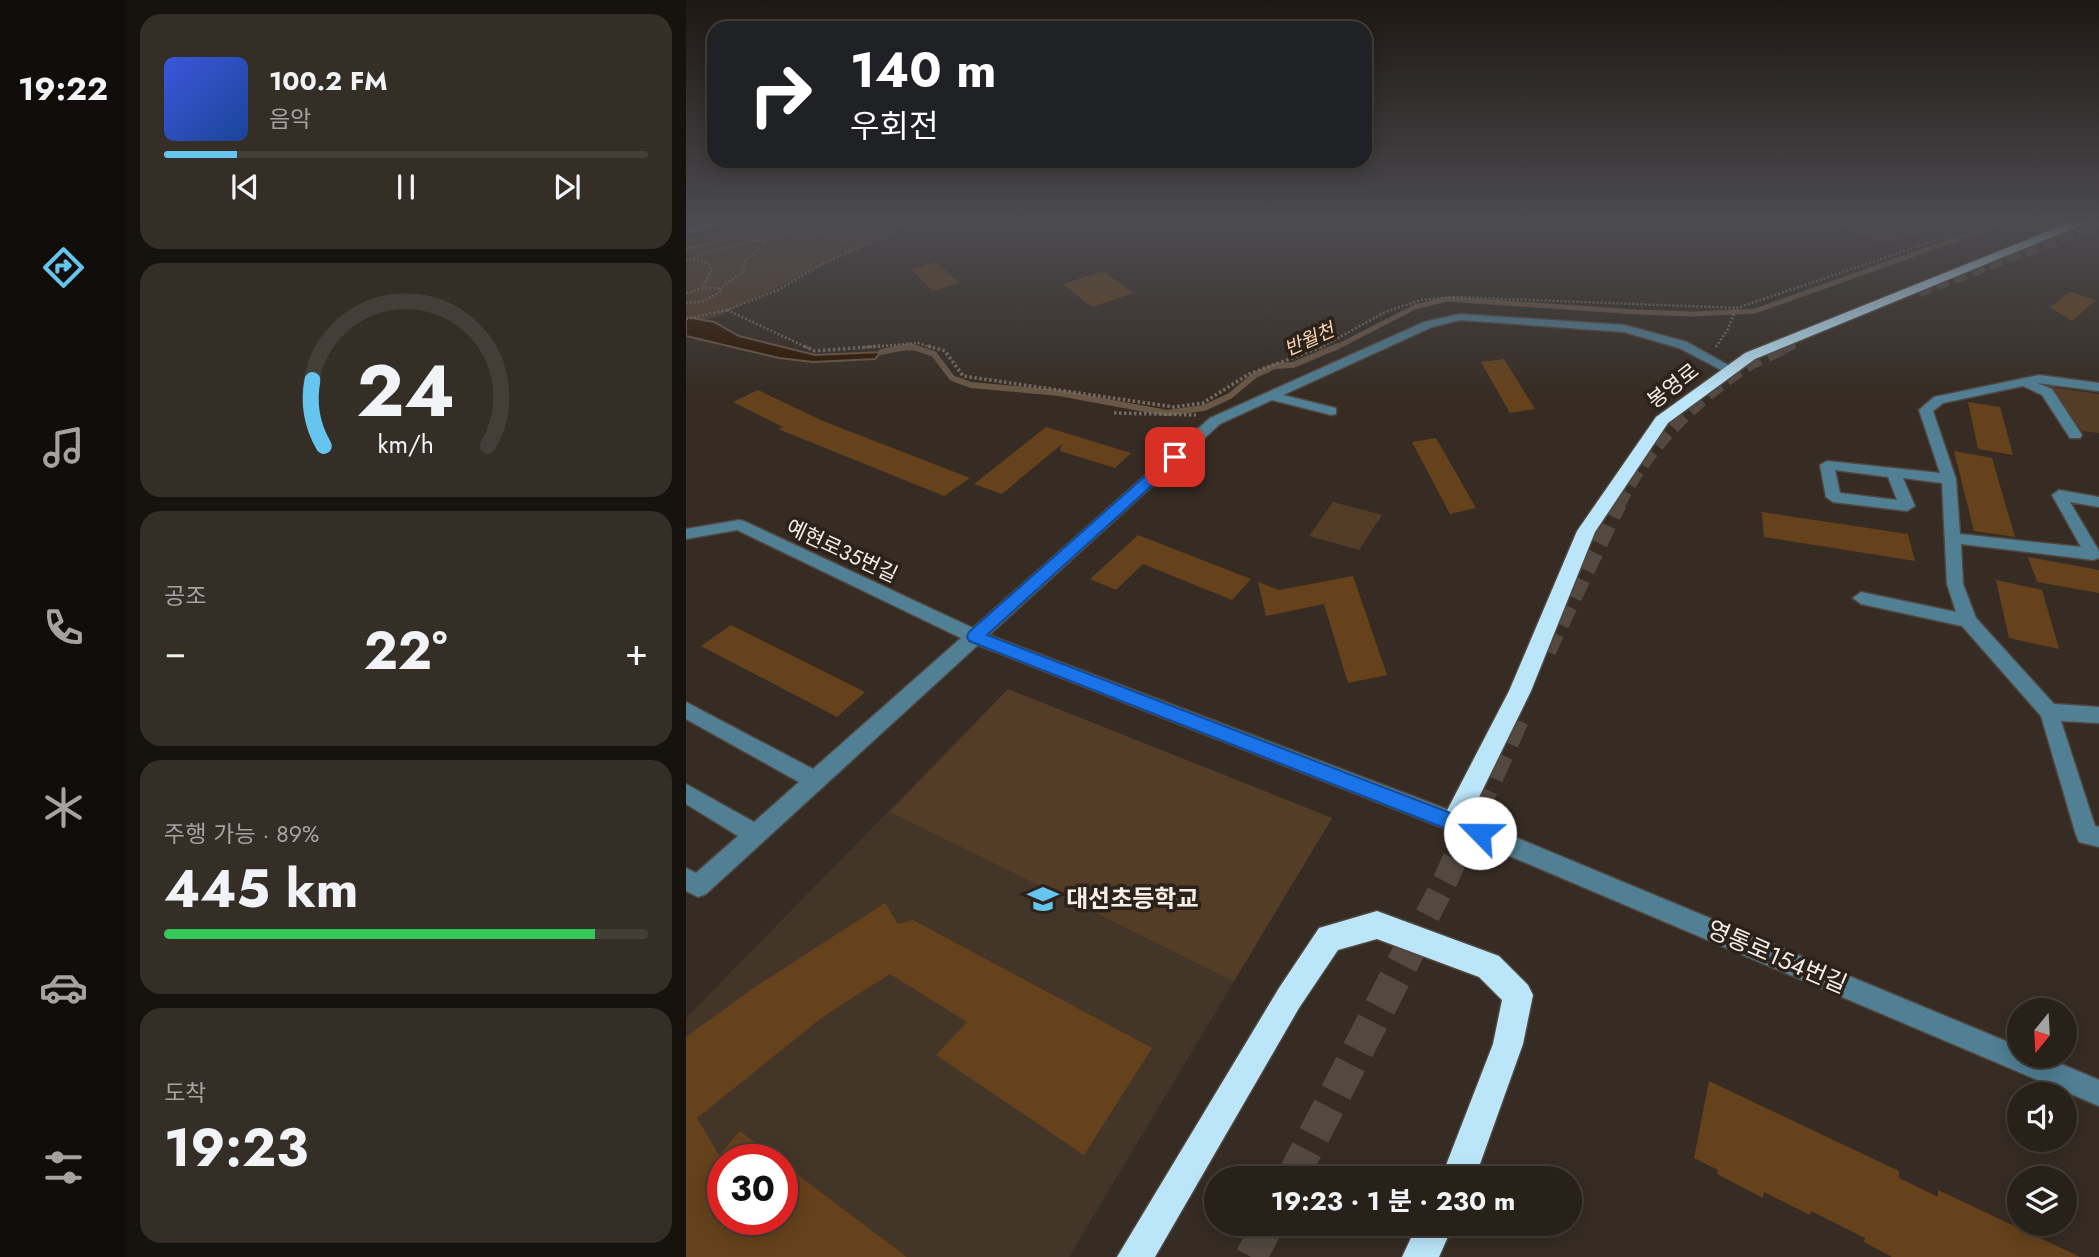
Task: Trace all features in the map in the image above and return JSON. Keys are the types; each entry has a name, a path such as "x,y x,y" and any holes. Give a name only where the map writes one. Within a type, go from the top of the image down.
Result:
{"highway":[{"name":"봉영로","path":"1454,822 1520,691 1586,531 1662,419 1750,356 1940,280"},
{"path":"1135,1257 1289,998 1329,938 1377,925 1489,966 1518,995 1508,1044 1462,1166"},
{"path":"1420,1257 1430,1236"}],"street":[{"path":"686,879 698,886 1215,421 1427,324 1460,317 1625,329 1683,345 1731,370"},
{"path":"2099,387 2039,379 1939,400 1926,410 1948,479 1955,584 1968,621 2049,712 2087,835 2099,837"},
{"path":"2024,382 2047,392 2075,435"},
{"path":"1271,396 1331,411"},
{"path":"1894,473 1907,506 1833,496 1827,465 1948,479"},
{"path":"1952,538 2093,554 2059,495 2099,502"},
{"name":"예현로35번길","path":"686,534 739,525 975,637 1454,822"},
{"path":"1861,598 1968,621"},
{"path":"686,710 814,780"},
{"path":"2049,712 2099,715"},
{"path":"686,793 755,834"},
{"name":"영통로154번길","path":"1454,822 2099,1093"}],"path":[{"path":"702,288 707,280"},
{"path":"686,293 702,288 719,289 732,280"},
{"path":"686,319 727,310 778,290 796,280"},
{"path":"727,310 815,351 918,343 945,351 962,376 1174,407 1203,403 1249,374 1324,346 1385,312 1422,301 1453,297 1737,308 1820,280"},
{"path":"686,303 710,299 718,295 719,289"},
{"path":"1717,346 1737,308"},
{"path":"1150,415 1156,406"},
{"path":"1114,413 1207,414 1215,421"}],"shaded area":[{"path":"686,280 793,280 717,317 686,323"},
{"path":"686,317 714,322 739,336 815,355 881,352 875,359 813,362 779,358 686,336"},
{"path":"2050,387 2099,394 2099,433 2082,431"},
{"path":"1333,502 1382,515 1359,550 1309,536"},
{"name":"대선초등학교","path":"1008,689 1332,818 1069,1257 686,1257 686,1018"},
{"path":"1008,689 1332,818 1234,981 890,812"}],"building":[{"path":"922,280 955,280 959,283 933,291"},
{"path":"1076,280 1115,280 1133,293 1092,307 1063,284"},
{"path":"2070,292 2096,300 2072,321 2050,307"},
{"path":"1504,359 1535,409 1510,413 1481,362"},
{"path":"758,390 823,421 970,478 944,496 778,429 783,427 733,402"},
{"path":"1968,402 2000,407 2013,455 1978,449"},
{"path":"1046,427 1131,453 1115,468 1060,451 1062,444 1002,494 974,484"},
{"path":"1436,438 1476,508 1450,514 1412,442"},
{"path":"1954,451 1992,458 2015,537 1974,531"},
{"path":"1762,512 1908,534 1915,561 1764,537"},
{"path":"1138,535 1251,579 1232,600 1143,564 1116,590 1090,579"},
{"path":"2028,557 2099,570 2099,593 2037,582"},
{"path":"1353,576 1387,675 1348,683 1324,604 1266,616 1258,582 1279,590"},
{"path":"1996,580 2042,590 2059,649 2009,638"},
{"path":"731,625 865,692 837,717 701,646"},
{"path":"885,903 898,924 913,920 1152,1048 1084,1155 936,1055 967,1022 890,974 824,1016 697,1118 712,1144 707,1144 707,1235 798,1235 798,1175 907,1257 686,1257 686,1037 752,989"},
{"path":"1709,1081 1899,1171 1899,1178 1938,1197 1938,1190 2007,1223 2007,1236 2035,1236 2080,1257 1892,1257 1864,1242 1865,1238 1811,1211 1810,1215 1764,1192 1763,1198 1717,1174 1718,1170 1694,1158"},
{"path":"740,1131 757,1144 729,1144"}],"waterway":[{"name":"반월천","path":"1335,348 1415,307 1447,299 1694,314 1755,311 1843,280"},
{"name":"반월천","path":"881,352 910,346 934,354 952,378 971,385 1059,393 1167,413 1204,408 1230,396 1255,375 1275,366 1293,365 1338,346"},
{"name":"반월천","path":"902,348 915,348"}],"tunnel":[{"path":"1918,291 1948,280"},
{"path":"1782,348 1800,339"},
{"path":"1617,505 1641,464 1672,426 1727,378 1756,359 1785,346"},
{"path":"1546,651 1617,503"},
{"path":"1410,949 1446,879 1518,716"},
{"path":"1298,1166 1411,947"},
{"path":"1251,1257 1262,1236"}],"place":[{"name":"대선초등학교","path":"1043,899"}],"route":[{"path":"1175,457 975,637 1480,833"}]}
